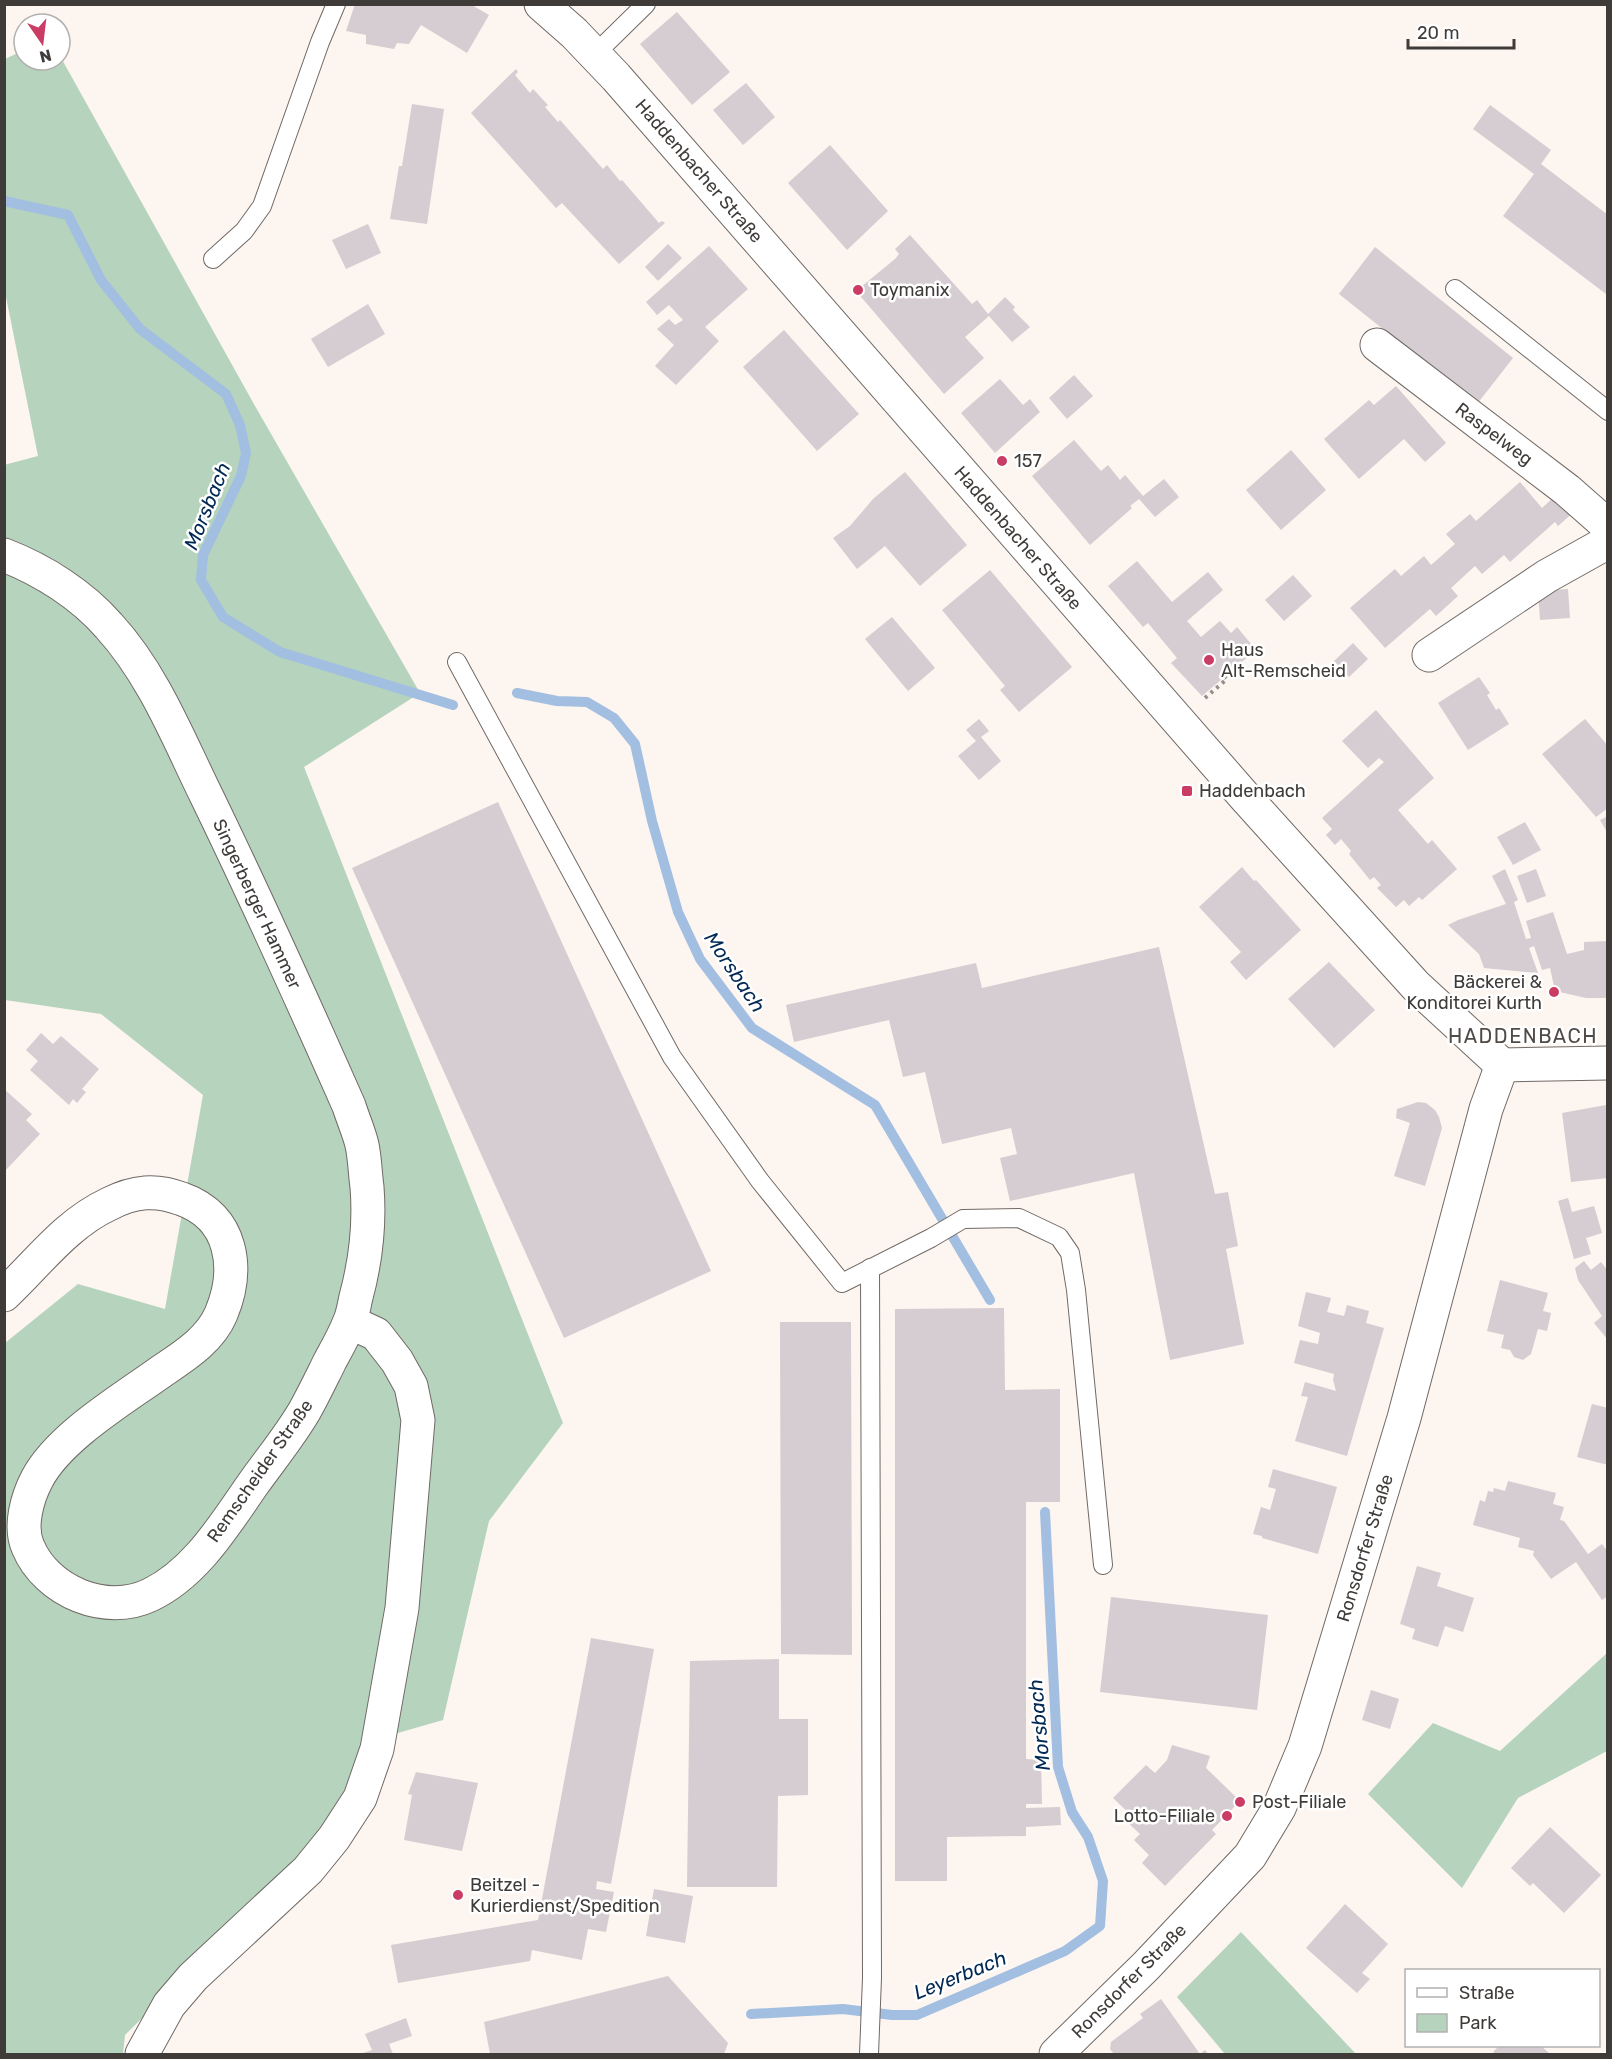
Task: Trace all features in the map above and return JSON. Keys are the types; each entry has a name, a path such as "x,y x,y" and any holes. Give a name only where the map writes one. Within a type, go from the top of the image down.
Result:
{"main road":[{"name":"Haddenbacher Straße","path":"541,4 595,54 1245,797 1416,986 1502,1065"},
{"name":"Raspelweg","path":"1377,345 1567,490 1608,526"},
{"path":"1429,655 1547,576 1608,542"},
{"name":"Singerberger Hammer","path":"4,555 40,572 80,599 110,626 129,650 147,678 176,734 290,973 349,1106 363,1148 369,1214 365,1264 350,1322"},
{"path":"1502,1065 1608,1063"},
{"name":"Ronsdorfer Straße","path":"1056,2055 1146,1966 1250,1856 1279,1808 1308,1735 1404,1418 1486,1109 1502,1065"},
{"name":"Remscheider Straße","path":"4,1294 51,1245 86,1217 131,1195 155,1191 194,1203 207,1211 219,1223 228,1247 232,1278 219,1319 202,1341 91,1421 53,1457 37,1479 27,1503 24,1521 26,1544 39,1567 58,1584 84,1598 112,1602 134,1601 153,1593 192,1564 218,1535 305,1411 350,1322"},
{"path":"142,2055 169,2006 193,1977 308,1870 334,1838 360,1798 377,1749 402,1608 418,1420 411,1386 397,1361 376,1334 350,1322"}],"lane":[{"path":"213,259 244,231 262,206 320,42 336,4"},
{"path":"595,54 646,4"},
{"path":"1455,289 1608,411"},
{"path":"457,662 672,1057 760,1181 842,1283 931,1238 963,1219 1019,1218 1059,1237 1070,1253 1076,1290 1103,1565"},
{"path":"869,2055 872,1978 870,1268"}],"path":[{"path":"1200,703 1227,679 1225,677"}],"green space":[{"path":"12,56 12,72 69,72 255,406 420,693 304,767 563,1423 489,1521 443,1720 370,1741 320,1841 125,2035 123,2054 5,2054 5,1343 78,1284 165,1309 203,1095 101,1014 5,1000 4,465 38,456 4,287 5,59"},
{"path":"1607,1653 1607,1751 1518,1798 1462,1888 1368,1794 1433,1723 1500,1751"},
{"path":"1241,1932 1356,2054 1225,2054 1177,1997"}],"building":[{"path":"355,4 470,4 489,15 467,53 421,25 409,44 397,43 394,49 366,44 366,35 346,31"},
{"path":"677,12 730,72 692,105 640,44"},
{"path":"516,69 518,72 515,75 530,93 533,89 548,105 545,107 558,122 560,120 603,169 607,165 659,223 662,221 665,223 619,264 562,203 556,208 471,113"},
{"path":"746,83 775,117 743,145 713,110"},
{"path":"412,104 444,109 427,224 390,219 399,166 402,166"},
{"path":"1490,105 1551,150 1541,164 1608,215 1606,294 1503,216 1534,174 1473,129"},
{"path":"830,145 888,211 847,250 788,183"},
{"path":"368,224 381,253 346,269 332,240"},
{"path":"910,235 972,304 977,300 988,314 1005,297 1015,307 1013,310 1030,327 1012,342 989,316 965,337 984,358 944,394 856,291 895,259 899,254 895,249"},
{"path":"668,244 682,258 658,281 645,267"},
{"path":"709,246 748,289 705,327 719,341 676,385 655,366 674,345 657,329 669,319 675,325 683,320 669,305 657,315 646,302"},
{"path":"1375,247 1513,358 1477,404 1339,294"},
{"path":"368,304 385,334 328,367 311,339"},
{"path":"784,330 859,414 817,451 743,367"},
{"path":"1074,375 1093,396 1067,419 1049,398"},
{"path":"1000,379 1023,405 1030,399 1040,412 995,453 961,413"},
{"path":"1396,386 1446,443 1425,462 1404,439 1359,479 1324,439 1369,400 1374,405"},
{"path":"1074,440 1101,471 1108,465 1120,480 1125,475 1143,496 1164,479 1179,497 1155,517 1139,499 1090,545 1032,476"},
{"path":"1291,450 1326,490 1281,530 1246,490"},
{"path":"905,472 967,545 920,586 885,546 857,569 833,538 850,526 873,499"},
{"path":"1520,482 1542,508 1555,496 1575,511 1558,526 1555,522 1510,562 1504,555 1482,574 1475,566 1451,588 1458,596 1436,616 1430,609 1385,648 1350,608 1395,569 1401,576 1424,556 1431,565 1455,544 1446,534 1470,514 1476,521"},
{"path":"1137,561 1172,602 1208,572 1223,590 1187,621 1201,637 1220,621 1231,633 1237,627 1256,650 1202,696 1171,663 1177,658 1148,623 1143,627 1108,586"},
{"path":"990,570 1072,667 1019,712 1000,690 1005,686 942,610"},
{"path":"1293,575 1312,596 1284,621 1265,600"},
{"path":"1568,589 1570,618 1540,620 1538,591"},
{"path":"892,617 935,668 908,691 865,639"},
{"path":"1353,643 1368,659 1349,677 1334,661"},
{"path":"1479,677 1490,693 1487,695 1496,710 1499,708 1509,724 1468,750 1438,703"},
{"path":"1376,710 1434,778 1398,810 1428,844 1432,840 1457,869 1422,900 1419,897 1409,906 1404,900 1396,907 1377,888 1381,885 1374,877 1370,880 1349,854 1351,851 1341,839 1335,845 1326,835 1332,829 1322,818 1384,762 1379,758 1368,768 1342,741"},
{"path":"979,719 989,731 981,737 1001,761 979,780 958,756 976,741 966,730"},
{"path":"1585,719 1608,746 1608,808 1596,817 1542,754"},
{"path":"498,802 711,1271 564,1338 352,868"},
{"path":"1608,816 1608,834 1600,820"},
{"path":"1525,822 1541,850 1513,865 1497,837"},
{"path":"1242,867 1301,930 1246,980 1230,962 1241,952 1199,907"},
{"path":"1505,869 1518,900 1514,902 1526,939 1531,938 1526,921 1553,912 1567,954 1584,950 1584,942 1608,941 1608,998 1586,998 1555,991 1550,968 1542,970 1534,946 1529,948 1538,973 1484,968 1479,954 1448,925 1506,904 1492,876"},
{"path":"1536,869 1546,896 1527,903 1517,876"},
{"path":"1159,947 1215,1194 1228,1192 1238,1246 1226,1249 1244,1344 1170,1360 1134,1173 1010,1201 1000,1158 1017,1154 1011,1128 942,1144 925,1072 903,1077 889,1020 794,1042 786,1005 976,963 982,988"},
{"path":"1329,962 1375,1010 1334,1048 1288,999"},
{"path":"41,1033 53,1044 61,1036 99,1069 82,1089 86,1092 77,1103 73,1099 69,1105 30,1070 38,1061 26,1050"},
{"path":"4,1089 32,1114 26,1120 40,1134 4,1172"},
{"path":"1418,1102 1426,1103 1435,1110 1442,1128 1425,1186 1394,1176 1410,1123 1396,1118 1397,1109"},
{"path":"1606,1105 1608,1178 1571,1182 1562,1113"},
{"path":"1568,1198 1572,1212 1594,1206 1602,1233 1586,1238 1591,1254 1574,1259 1558,1201"},
{"path":"1584,1261 1591,1270 1601,1262 1608,1271 1608,1340 1594,1323 1602,1316 1578,1280 1575,1268"},
{"path":"1500,1280 1548,1293 1543,1311 1551,1313 1547,1331 1538,1329 1531,1354 1523,1360 1514,1357 1510,1350 1501,1348 1504,1335 1487,1331"},
{"path":"1306,1292 1331,1298 1327,1312 1344,1316 1347,1305 1369,1311 1366,1323 1384,1328 1347,1456 1295,1441 1308,1397 1301,1396 1305,1382 1336,1391 1334,1374 1294,1363 1300,1340 1318,1344 1320,1333 1298,1326"},
{"path":"1004,1308 1005,1390 1060,1389 1060,1502 1026,1502 1026,1759 1041,1760 1042,1804 1026,1804 1026,1808 1060,1807 1061,1825 1026,1827 1026,1836 947,1837 947,1881 895,1881 895,1309"},
{"path":"780,1322 851,1322 852,1655 781,1654"},
{"path":"1592,1404 1608,1408 1608,1465 1577,1457"},
{"path":"1273,1469 1337,1487 1318,1554 1253,1534 1261,1507 1270,1510 1276,1489 1268,1487"},
{"path":"1508,1481 1556,1493 1553,1504 1564,1507 1560,1520 1564,1521 1588,1554 1602,1544 1608,1552 1608,1596 1602,1600 1576,1562 1551,1579 1533,1555 1534,1551 1518,1547 1520,1538 1473,1525 1480,1500 1485,1502 1488,1491 1493,1492 1494,1488 1505,1491"},
{"path":"1417,1566 1441,1573 1437,1586 1474,1598 1463,1632 1445,1626 1438,1647 1412,1639 1415,1629 1400,1624"},
{"path":"1111,1597 1268,1615 1257,1710 1100,1692"},
{"path":"591,1638 654,1649 611,1884 597,1881 596,1889 614,1892 606,1932 588,1929 582,1960 532,1950 530,1961 398,1983 391,1945 538,1920"},
{"path":"779,1659 779,1719 808,1719 808,1795 778,1796 777,1887 687,1887 690,1661"},
{"path":"1371,1690 1399,1699 1390,1729 1362,1720"},
{"path":"1172,1745 1210,1756 1206,1768 1240,1801 1212,1830 1216,1834 1165,1886 1142,1863 1149,1855 1134,1840 1140,1834 1125,1820 1130,1814 1113,1798 1146,1765 1155,1773 1167,1760"},
{"path":"416,1772 478,1783 462,1851 404,1840 412,1795 408,1794"},
{"path":"1550,1827 1601,1875 1564,1913 1533,1883 1530,1886 1511,1868"},
{"path":"654,1889 693,1896 685,1943 646,1936"},
{"path":"1345,1904 1388,1944 1362,1973 1370,1979 1357,1993 1306,1948"},
{"path":"668,1976 728,2043 724,2054 490,2054 484,2022"},
{"path":"1161,1999 1200,2054 1114,2054 1110,2049 1111,2042 1143,2018 1140,2014"},
{"path":"406,2018 412,2036 389,2044 393,2054 360,2054 372,2050 365,2034"},
{"path":"1498,2047 1542,2047 1550,2054 1496,2054 1493,2052"}],"waterway":[{"name":"Morsbach","path":"4,201 68,215 101,280 140,329 226,394 240,425 246,453 241,476 203,555 201,580 223,617 280,652 453,705"},
{"name":"Morsbach","path":"517,693 557,701 587,702 614,718 635,744 652,821 678,912 700,959 752,1028 875,1105 990,1300"},
{"name":"Morsbach","path":"751,2014 843,2009 892,2015 917,2015 1065,1951 1100,1926 1103,1881 1088,1837 1072,1812 1058,1767 1045,1512"}],"place":[{"name":"Toymanix","path":"858,290"},
{"name":"157","path":"1002,461"},
{"name":"Haus Alt-Remscheid","path":"1209,660"},
{"name":"Haddenbach","path":"1187,791"},
{"name":"Bäckerei & Konditorei Kurth","path":"1554,992"},
{"name":"Post-Filiale","path":"1240,1802"},
{"name":"Lotto-Filiale","path":"1227,1816"},
{"name":"Beitzel - Kurierdienst/Spedition","path":"458,1895"}],"district":[{"name":"HADDENBACH","path":"1523,1036"}],"water label":[{"name":"Leyerbach","path":"960,1975"}]}
